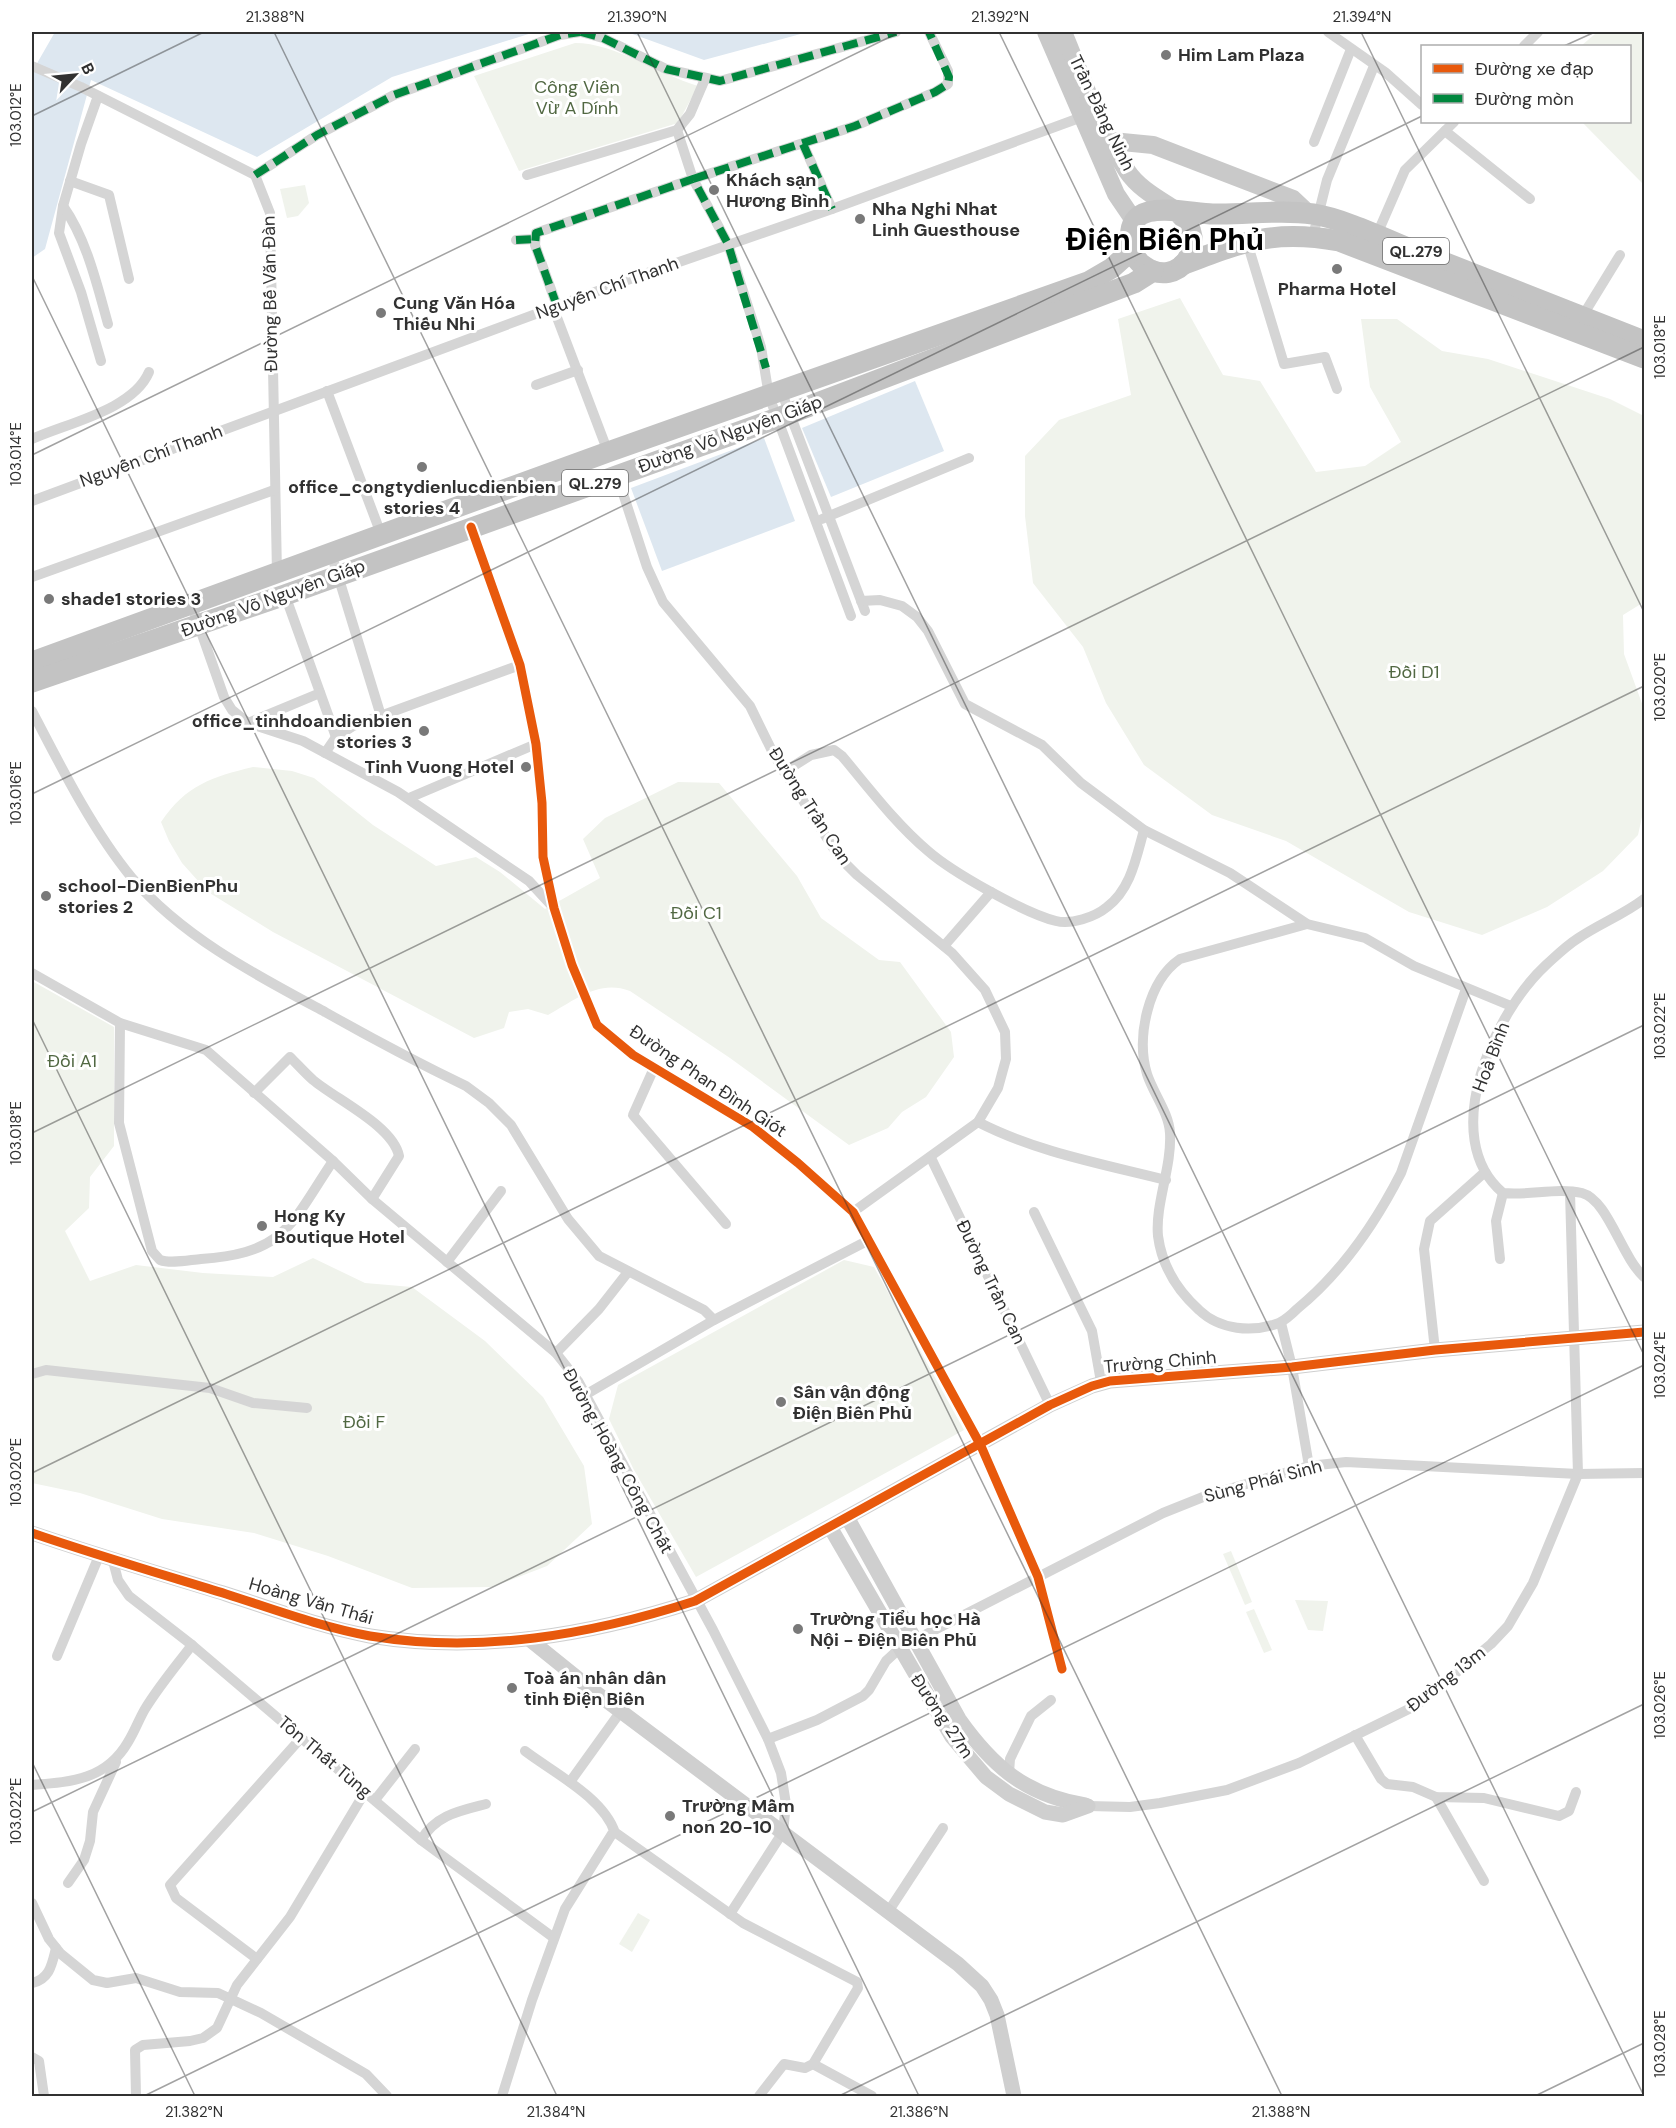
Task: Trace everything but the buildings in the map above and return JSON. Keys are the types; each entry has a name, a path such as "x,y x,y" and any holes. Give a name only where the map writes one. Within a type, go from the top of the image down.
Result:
{"highway":[{"name":"QL.279","path":"1136,222 1150,210 1160,208 1213,214 1259,211 1313,222 1339,240 1374,245 1582,317 1644,341"},
{"path":"1177,211 1192,228 1194,238 1189,258 1182,265"},
{"path":"1136,222 1130,240 1132,250 1144,267 1153,271"},
{"name":"QL.279","path":"1153,271 1163,272 1247,242 1313,222"},
{"name":"QL.279","path":"1374,245 1644,358"},
{"name":"Đường Võ Nguyên Giáp","path":"195,616 277,574 381,534 1088,282 1112,268 1132,250"},
{"name":"Đường Võ Nguyên Giáp","path":"32,682 115,644 195,616 285,595 784,415 1134,283 1153,271"},
{"path":"608,452 617,475"},
{"path":"277,574 285,595"},
{"name":"Đường Võ Nguyên Giáp","path":"32,663 115,644"}],"main road":[{"name":"Trần Đăng Ninh","path":"1046,32 1090,114 1112,141 1128,172 1148,192 1177,211"},
{"name":"Trần Đăng Ninh","path":"1063,32 1116,194 1136,222"},
{"path":"1112,141 1153,145 1293,199 1313,222"}],"street":[{"path":"32,66 81,87 255,175 317,135 394,95 560,35 581,32 603,38 666,69 720,81 896,32"},
{"path":"608,452 555,307 534,238 536,233 855,126 935,92 948,84 948,71 929,32"},
{"path":"1328,32 1385,72 1421,104"},
{"path":"1525,45 1538,32"},
{"path":"1314,142 1351,49"},
{"path":"1313,222 1327,180 1374,66"},
{"path":"527,176 677,130 690,114 705,79"},
{"path":"98,96 70,181 59,233 101,360"},
{"name":"Nguyễn Chí Thanh","path":"32,501 555,307 832,209 1090,114"},
{"path":"1374,245 1405,170 1447,125 1530,199"},
{"path":"677,130 693,179 728,244 766,368 863,606 880,600 902,606 917,616 928,631 965,704 1042,745 1081,783 1144,830 1230,873 1307,924 1365,938 1414,966 1511,1006"},
{"path":"803,144 832,209"},
{"name":"Đường Bế Văn Đàn","path":"255,175 270,213 272,411 277,574"},
{"path":"70,181 109,195 129,279"},
{"path":"63,206 73,220 83,244 108,324"},
{"path":"516,240 534,238"},
{"path":"1247,242 1284,364 1324,357 1338,389"},
{"path":"1582,317 1620,255"},
{"path":"536,385 578,370"},
{"path":"32,439 134,395 143,385 148,372"},
{"path":"327,391 381,534"},
{"path":"784,415 816,522 851,616"},
{"path":"816,522 969,458"},
{"name":"Đường Trần Can","path":"617,475 647,567 663,602 750,706 784,772 839,857 857,875 944,946 985,990 1005,1032 1006,1059 998,1088 978,1122 853,1212"},
{"path":"32,577 274,490"},
{"name":"Đường Phan Đình Giót","path":"471,527 520,665 536,744 542,803 543,857 554,908 572,965 597,1025 633,1055 753,1127 853,1212 981,1446 1038,1577 1062,1669"},
{"path":"331,553 381,716"},
{"path":"285,595 336,736"},
{"path":"195,616 224,697 232,710 248,723 303,741 409,798 529,881 554,908"},
{"path":"325,753 336,736 353,726 520,665"},
{"path":"248,723 320,693"},
{"path":"32,711 63,770 120,863 174,920 210,947 266,981 466,1086 489,1102 511,1125 568,1219 599,1256 704,1311 714,1320"},
{"path":"409,798 536,744"},
{"path":"784,772 811,755 834,750 842,756 888,812 929,852 991,892 1056,922 1072,922 1107,908 1126,886 1144,830"},
{"path":"944,946 991,892"},
{"name":"Hoà Bình","path":"1503,1193 1485,1172 1474,1139 1475,1095 1493,1041 1511,1006 1543,968 1562,950 1644,899"},
{"path":"1307,924 1180,959 1171,966 1152,994 1143,1038 1144,1055 1147,1073 1170,1130 1158,1236 1165,1262 1180,1293 1203,1314 1223,1325 1242,1329 1281,1323 1336,1273 1389,1197 1401,1173 1466,988"},
{"name":"Đường Hoàng Công Chất","path":"32,973 120,1023 206,1050 333,1161 372,1199 556,1353 585,1395 768,1739 782,1773 786,1804 783,1832"},
{"path":"120,1023 119,1123 152,1251 160,1260 215,1258 245,1254 264,1247 287,1229 333,1161"},
{"path":"254,1093 290,1057 314,1081 383,1131 397,1147 399,1156 372,1199"},
{"path":"654,1068 633,1115 726,1224"},
{"path":"978,1122 1014,1138 1068,1155 1166,1180"},
{"name":"Đường Trần Can","path":"931,1158 1050,1406"},
{"path":"1435,1350 1424,1249 1430,1221 1485,1172"},
{"path":"447,1262 501,1191"},
{"path":"1500,1259 1496,1221 1503,1193 1517,1195 1570,1192 1594,1198 1601,1206 1623,1251 1644,1277"},
{"name":"Đường 13m","path":"1088,1806 1130,1807 1227,1790 1299,1763 1417,1705 1474,1659 1508,1626 1542,1565 1578,1474 1570,1192"},
{"path":"1034,1212 1092,1331 1101,1383"},
{"path":"585,1395 714,1320 870,1240"},
{"path":"556,1353 605,1302 628,1272"},
{"path":"1281,1323 1292,1367 1309,1466"},
{"name":"Trường Chinh","path":"695,1601 981,1446 1050,1406 1101,1383 1292,1367 1435,1350 1461,1350 1574,1337 1644,1332"},
{"path":"32,1374 46,1370 210,1388 253,1403 308,1408"},
{"name":"Sùng Phái Sinh","path":"915,1640 1107,1544 1163,1513 1208,1495 1309,1466 1346,1462 1578,1474 1644,1473"},
{"name":"Đường 27m","path":"848,1518 915,1640 974,1739 1009,1773 1041,1795 1088,1806"},
{"name":"Đường 27m","path":"830,1527 952,1737 986,1777 1009,1794 1045,1812 1063,1815 1088,1806"},
{"name":"Hoàng Văn Thái","path":"32,1533 106,1559 310,1621 369,1636 457,1642 529,1639 604,1628 695,1601"},
{"path":"57,1656 106,1559"},
{"name":"Tôn Thất Tùng","path":"106,1559 129,1596 192,1645 421,1840 555,1938"},
{"path":"871,1598 887,1589"},
{"path":"529,1639 621,1711 958,1964 982,1986 997,2015 1014,2097"},
{"path":"768,1739 817,1720 862,1696 869,1690 886,1661 899,1649 915,1640"},
{"path":"68,1883 84,1860 90,1841 93,1812 118,1756 156,1692 192,1645"},
{"path":"1009,1773 1010,1759 1031,1716 1051,1700"},
{"path":"570,1782 621,1711"},
{"path":"1355,1735 1383,1783 1413,1787 1436,1797 1484,1798 1559,1816 1569,1811 1576,1792"},
{"path":"257,1959 176,1898 171,1885 301,1738"},
{"path":"375,1800 415,1749"},
{"path":"525,1751 560,1778 570,1782 610,1818 615,1833 730,1914 857,1982 858,1988 813,2064 805,2068 784,2064 759,2097"},
{"path":"32,1785 86,1779 118,1756"},
{"path":"136,2097 134,2054 137,2047 177,2044 203,2038 217,2028 237,1985 290,1917 365,1792"},
{"path":"1436,1797 1484,1881"},
{"path":"421,1840 428,1829 439,1819 486,1804"},
{"path":"888,1912 943,1828"},
{"path":"730,1914 783,1832"},
{"path":"502,2097 565,1909 615,1833"},
{"path":"32,1903 56,1948 99,1982 136,1978 180,1992 211,1991 231,1998 366,2074 387,2097"},
{"path":"32,1983 40,1981 51,1970 56,1948"},
{"path":"32,2057 39,2061 44,2097"},
{"path":"813,2064 872,2097"}],"green space":[{"path":"1592,32 1644,32 1644,185 1583,123 1631,123 1631,45 1582,45 1595,34"},
{"name":"Công Viên Vừ A Dính","path":"575,43 590,44 621,53 698,86 678,123 519,171 474,76"},
{"path":"305,185 309,203 298,216 287,218 280,189"},
{"name":"Đồi D1","path":"1180,298 1223,375 1260,381 1316,472 1365,466 1401,442 1370,387 1361,319 1397,319 1442,351 1488,359 1610,399 1644,416 1644,602 1623,615 1624,654 1644,709 1644,808 1638,835 1603,871 1547,907 1482,935 1409,912 1286,841 1212,815 1144,765 1106,703 1083,647 1033,583 1025,516 1025,456 1059,420 1131,395 1118,319"},
{"name":"Đồi C1","path":"253,767 292,771 314,778 373,825 436,866 476,857 500,872 545,909 600,878 583,839 605,818 678,782 719,783 797,876 821,918 879,960 900,962 951,1032 954,1057 926,1097 902,1112 888,1128 849,1145 730,1058 630,991 619,988 598,989 548,1015 528,1009 509,1012 504,1028 474,1038 273,932 208,892 182,863 161,822 170,809 201,784"},
{"name":"Đồi F","path":"32,981 114,1027 114,1146 90,1177 89,1208 65,1231 90,1281 136,1265 203,1273 273,1277 313,1258 365,1283 412,1287 485,1341 543,1397 584,1466 592,1524 547,1566 492,1587 412,1588 328,1556 254,1533 162,1519 80,1493 32,1483"},
{"name":"Sân vận động Điện Biên Phủ","path":"844,1260 874,1267 964,1430 696,1577 634,1470 609,1419 618,1385"},
{"path":"1231,1551 1252,1602 1245,1605 1223,1554"},
{"path":"1295,1600 1328,1601 1323,1631 1308,1630"},
{"path":"1254,1609 1272,1650 1264,1653 1246,1612"},
{"path":"638,1913 650,1920 632,1952 619,1944"}],"shaded area":[{"path":"55,32 535,32 392,77 257,157 91,80 45,249 32,258 32,72"},
{"path":"627,32 808,32 704,60"},
{"path":"915,381 944,451 831,497 802,428"},
{"path":"764,438 795,521 662,571 631,488"}],"marked path":[{"path":"255,175 317,135 394,95 560,35 580,32"},
{"path":"581,32 603,38 666,69 720,81 896,32"},
{"path":"693,179 855,126 935,92 948,84 949,77 929,32"},
{"path":"803,144 832,209"},
{"path":"557,306 535,245 536,233 693,179 728,244 766,368"},
{"path":"516,240 534,239"}],"cycle path":[{"path":"471,527 520,665 536,744 542,803 543,857 554,908 572,965 597,1025 633,1055 753,1127 853,1212 981,1446 1038,1577 1062,1669"},
{"path":"32,1533 333,1628 370,1636 452,1643 534,1638 615,1623 695,1601 1050,1405 1092,1386 1110,1381 1292,1367 1435,1350 1644,1332"}],"place":[{"name":"Him Lam Plaza","path":"1166,55"},
{"name":"Khách sạn Hương Bình","path":"714,190"},
{"name":"Nha Nghi Nhat Linh Guesthouse","path":"860,219"},
{"name":"Pharma Hotel","path":"1337,269"},
{"name":"Cung Văn Hóa Thiếu Nhi","path":"381,313"},
{"name":"office_congtydienlucdienbien stories 4","path":"422,467"},
{"name":"shade1 stories 3","path":"49,599"},
{"name":"office_tinhdoandienbien stories 3","path":"424,731"},
{"name":"Tinh Vuong Hotel","path":"526,767"},
{"name":"school-DienBienPhu stories 2","path":"46,896"},
{"name":"Hong Ky Boutique Hotel","path":"262,1226"},
{"name":"Sân vận động Điện Biên Phủ","path":"781,1402"},
{"name":"Trường Tiểu học Hà Nội - Điện Biên Phủ","path":"798,1629"},
{"name":"Toà án nhân dân tỉnh Điện Biên","path":"512,1688"},
{"name":"Trường Mầm non 20-10","path":"670,1816"}],"district":[{"name":"Điện Biên Phủ","path":"1165,239"}],"park label":[{"name":"Đồi A1","path":"72,1061"}]}
